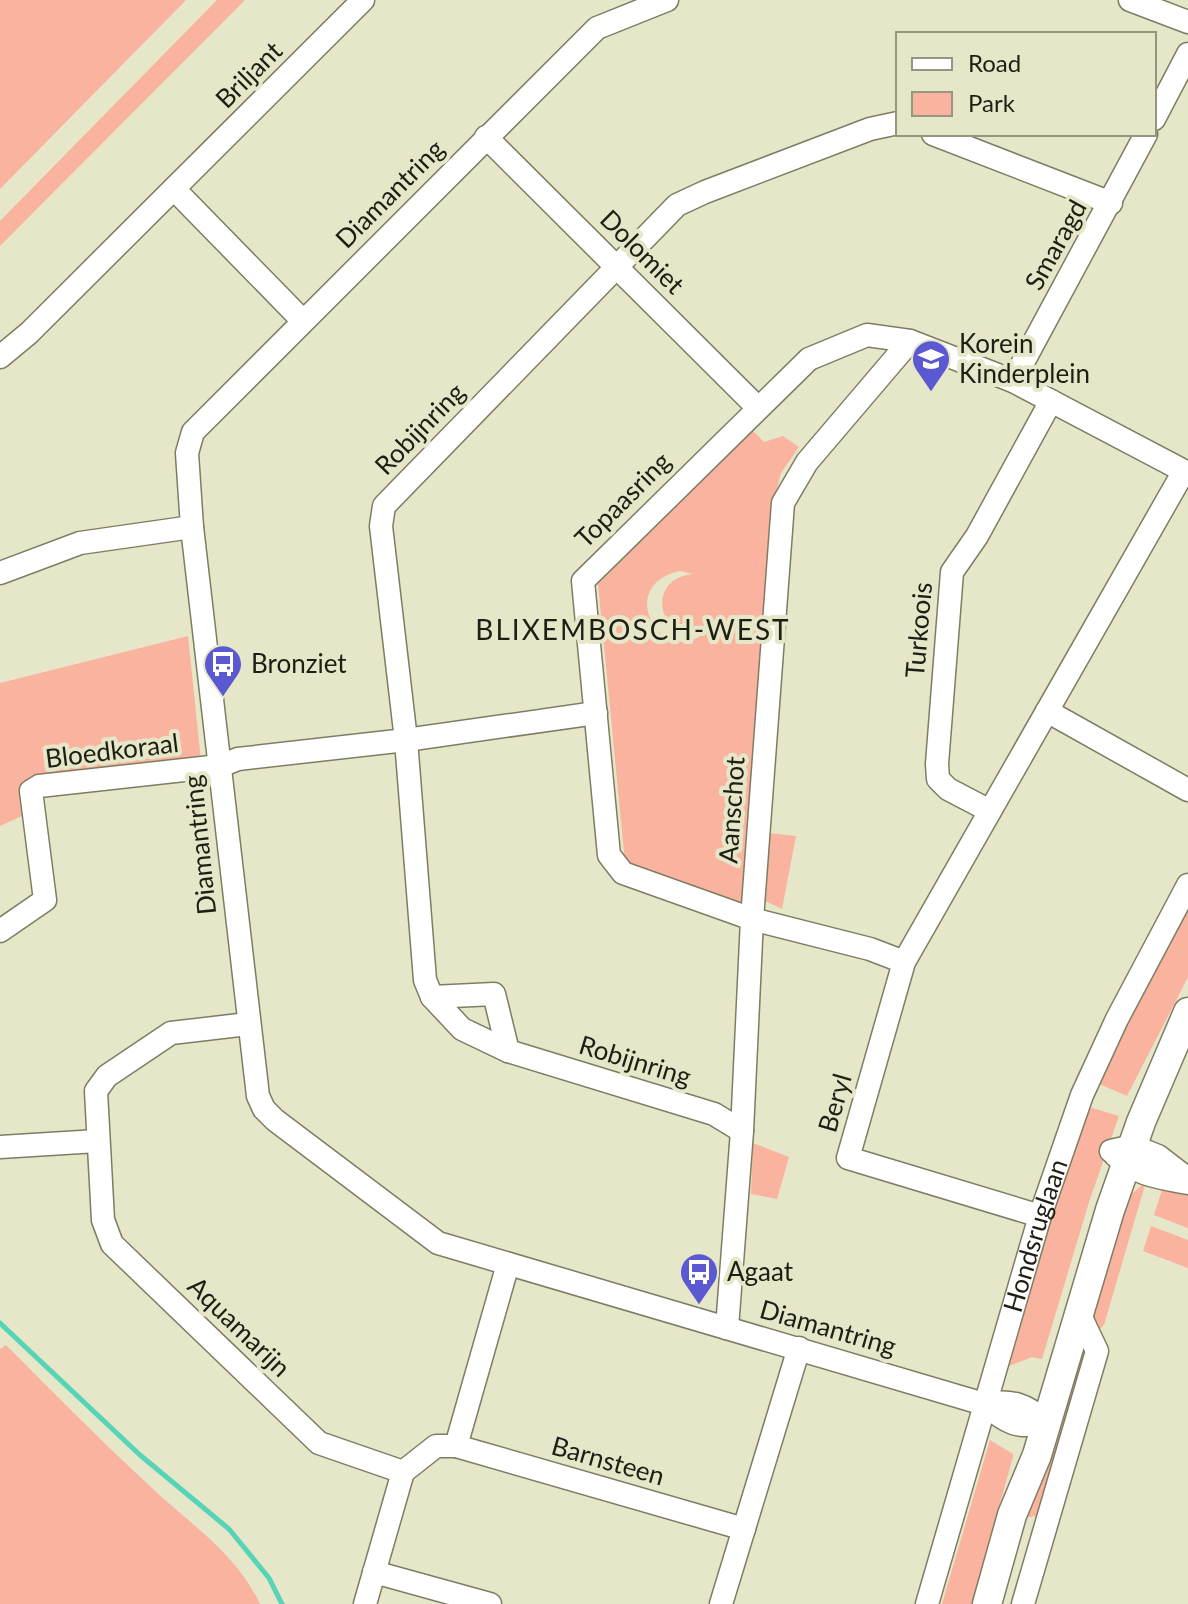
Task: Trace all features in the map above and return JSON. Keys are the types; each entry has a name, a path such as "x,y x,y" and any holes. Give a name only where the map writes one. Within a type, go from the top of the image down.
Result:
{"main road":[{"name":"Hondsruglaan","path":"1034,1419 1078,1311 1123,1154 1133,1095 1157,1048 1188,1005"},
{"name":"Hondsruglaan","path":"987,1604 1012,1515 1025,1489 1034,1419 1123,1154 1182,1039 1188,1012"}],"street":[{"name":"Briljant","path":"0,357 29,333 363,0"},
{"name":"Diamantring","path":"667,0 597,28 193,432 187,453 192,527 258,1096 264,1109 275,1120 438,1243 984,1404 1006,1401 1034,1419"},
{"path":"1130,0 1188,22"},
{"path":"1156,115 1188,54"},
{"name":"Robijnring","path":"742,1131 714,1114 508,1051 462,1029 432,997 425,980 406,740 381,526 384,506 677,205 870,129 896,123"},
{"path":"938,136 1111,203"},
{"name":"Smaragd","path":"1013,381 1145,136"},
{"name":"Dolomiet","path":"486,137 757,407"},
{"path":"174,189 303,321"},
{"name":"Topaasring","path":"867,335 910,341 1013,381 1186,468 904,962 870,949 752,919 623,873 609,855 583,581 809,359 867,335"},
{"name":"Aanschot","path":"727,1328 742,1131 752,919 783,503 807,462 910,341"},
{"name":"Turkoois","path":"990,811 948,789 938,779 952,572 977,536 1051,401"},
{"path":"0,573 80,543 192,527"},
{"path":"1047,711 1188,790"},
{"path":"220,766 238,759 406,740 596,713"},
{"name":"Bloedkoraal","path":"0,931 45,900 31,791 39,786 220,766"},
{"name":"Hondsruglaan","path":"927,1604 1040,1216 1082,1095 1117,1019 1188,885"},
{"name":"Beryl","path":"904,962 848,1158 1040,1216"},
{"path":"432,997 494,994 508,1051"},
{"name":"Aquamarijn","path":"248,1024 171,1033 107,1076 96,1091 103,1220 112,1244 319,1443 403,1472"},
{"path":"0,1147 97,1141"},
{"path":"1123,1154 1152,1176 1188,1181"},
{"path":"365,1604 403,1472 436,1446 456,1446 508,1264"},
{"path":"1023,1604 1097,1351 1078,1311"},
{"path":"721,1604 799,1348"},
{"name":"Barnsteen","path":"456,1446 744,1529"},
{"path":"374,1572 445,1598 490,1604"}],"green space":[{"path":"0,0 186,0 0,189"},
{"path":"217,0 245,0 0,246 0,221"},
{"path":"752,430 764,442 783,436 799,447 781,473 770,515 744,906 626,873 598,584","holes":["680,571 693,574 677,579 667,587 663,611 679,629 693,631 710,627 693,640 677,641 663,635 653,623 647,608 649,593 659,580"]},
{"path":"188,636 201,761 32,776 22,789 22,816 0,826 0,683"},
{"path":"769,833 796,836 782,909 765,901"},
{"path":"1188,910 1188,977 1127,1096 1097,1083"},
{"path":"1089,1107 1119,1116 1089,1202 1042,1359 1032,1357 1009,1366 1052,1217"},
{"path":"753,1143 789,1157 777,1199 751,1194"},
{"path":"1164,1184 1188,1193 1188,1228 1154,1215"},
{"path":"1145,1185 1104,1325 1100,1329 1091,1311 1129,1196"},
{"path":"1151,1226 1188,1240 1188,1268 1143,1251"},
{"path":"1084,1335 1091,1359 1038,1516 1028,1517"},
{"path":"6,1345 115,1453 225,1554 260,1604 0,1604 0,1349"},
{"path":"990,1440 1013,1454 1013,1457 972,1604 942,1604"}],"waterway":[{"path":"0,1323 140,1455 229,1529 269,1578 282,1604"}],"place":[{"name":"Korein Kinderplein","path":"931,393"},
{"name":"Bronziet","path":"223,698"},
{"name":"Agaat","path":"699,1306"}],"district":[{"name":"BLIXEMBOSCH-WEST","path":"633,630"}]}
